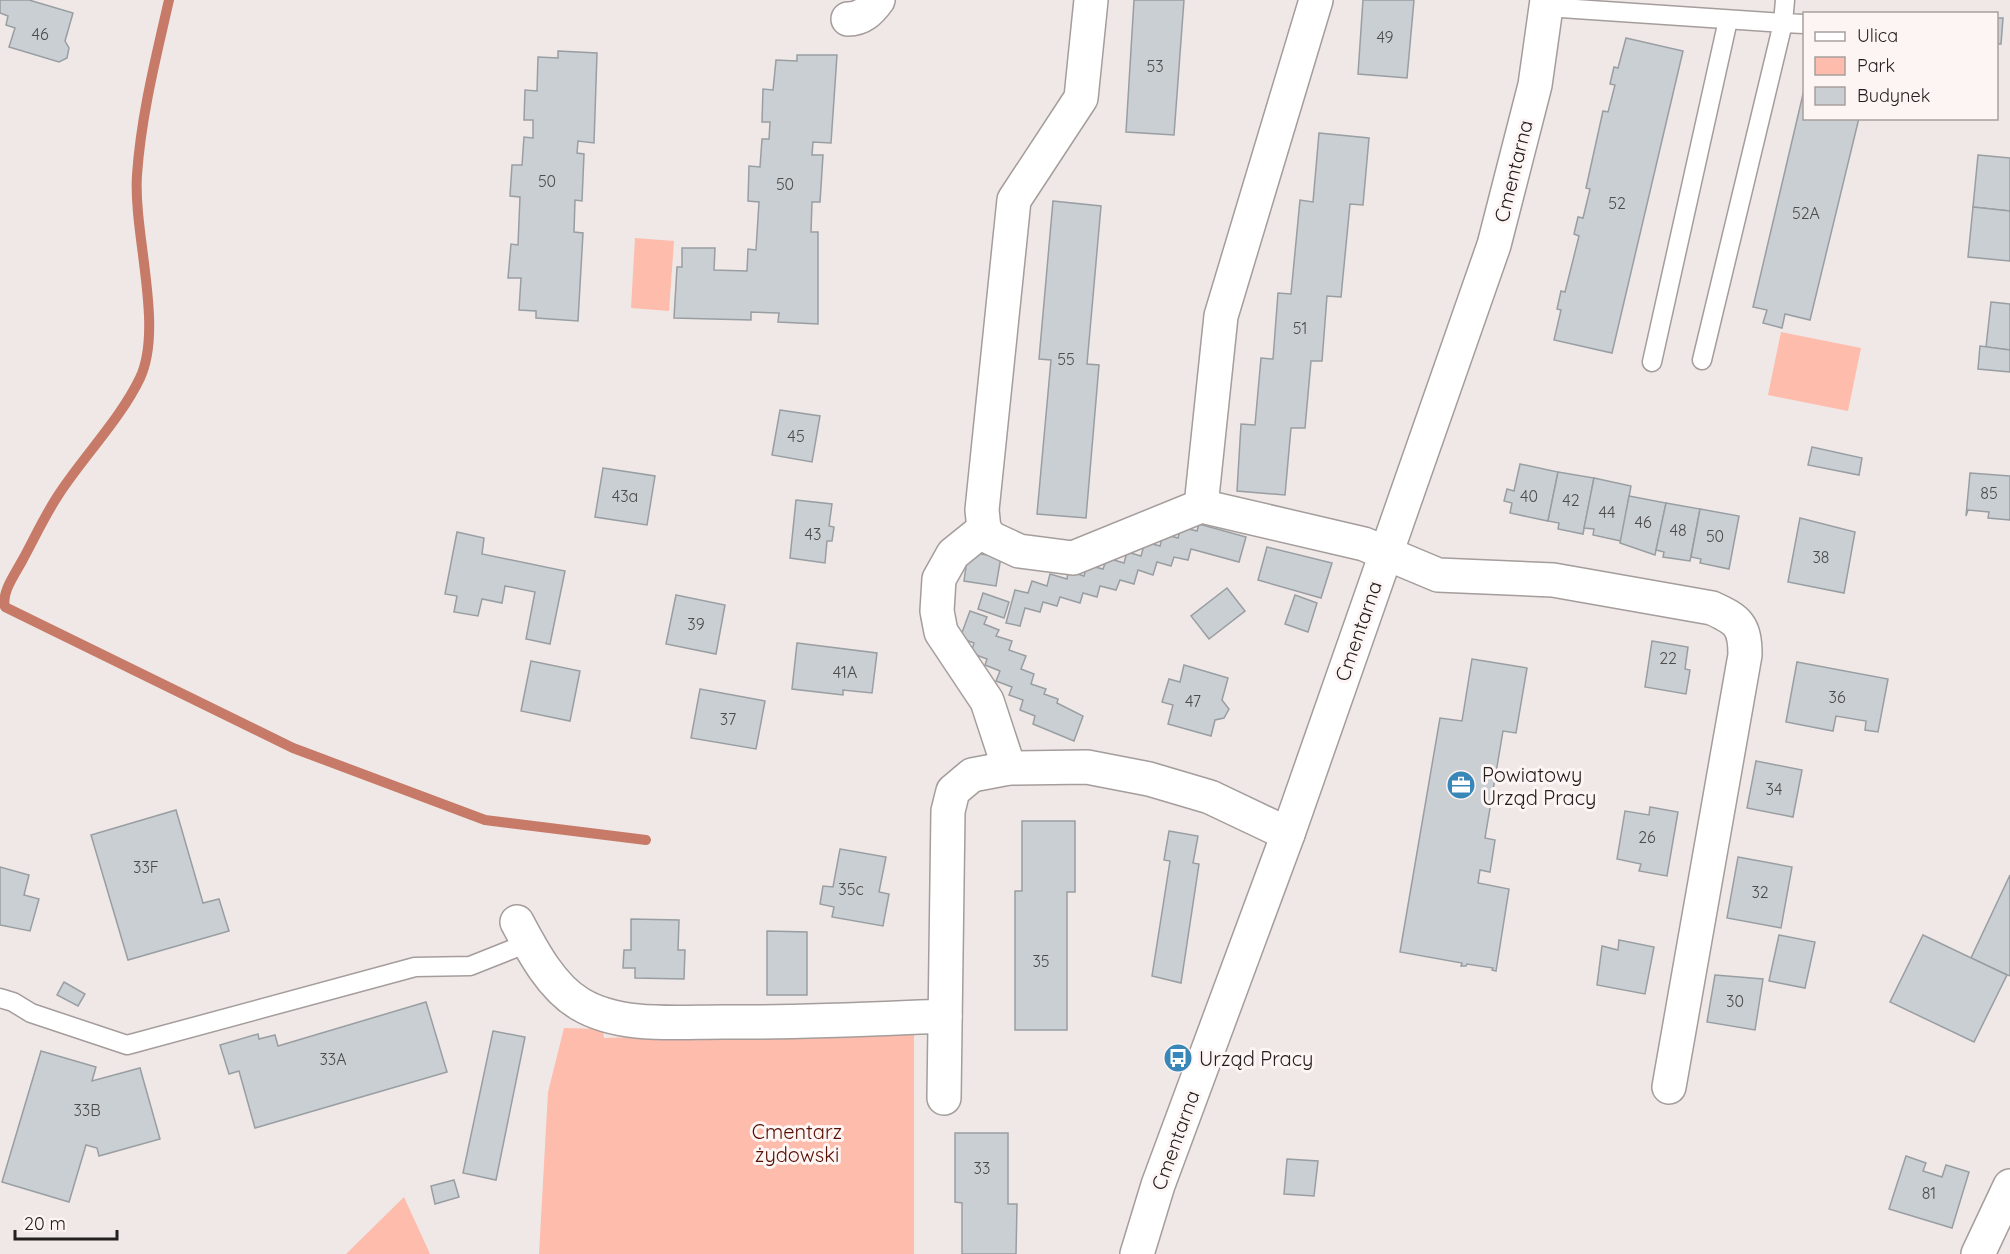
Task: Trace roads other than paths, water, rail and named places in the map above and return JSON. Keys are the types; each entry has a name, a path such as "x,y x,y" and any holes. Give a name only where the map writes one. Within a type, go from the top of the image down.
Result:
{"street":[{"path":"848,19 858,19 869,12 878,0"},
{"path":"1091,0 1081,98 1014,200 982,510 984,529 991,538 1019,551 1073,558 1201,506 1364,544 1438,575 1553,580 1712,608 1734,619 1745,635 1743,667 1669,1087"},
{"path":"1201,506 1221,316 1316,0"},
{"name":"Cmentarna","path":"1137,1254 1158,1185 1288,834 1384,554 1494,245 1535,85 1546,4"},
{"path":"984,529 953,554 939,579 937,611 941,632 987,701 1009,768"},
{"path":"944,1098 948,811 952,791 972,775 1009,768 1087,767 1149,779 1210,797 1288,834"},
{"path":"522,932 563,992 580,1004 624,1018 677,1022 798,1023 945,1016"},
{"path":"1978,1254 2010,1186"}],"lane":[{"path":"1702,360 1783,23 1785,0"},
{"path":"1546,4 1728,20 1803,24"},
{"path":"1652,362 1728,20"},
{"path":"0,998 13,1002 31,1013 127,1045 416,967 470,966 522,932"}],"waterway":[{"path":"169,0 145,109 137,175 139,224 149,307 147,357 140,378 123,408 49,510 9,584 5,596 5,607 293,748 485,820 646,840"}],"place":[{"name":"Powiatowy Urząd Pracy","path":"1461,785"},
{"name":"Urząd Pracy","path":"1178,1058"}],"park label":[{"name":"Cmentarz żydowski","path":"797,1142"}]}
